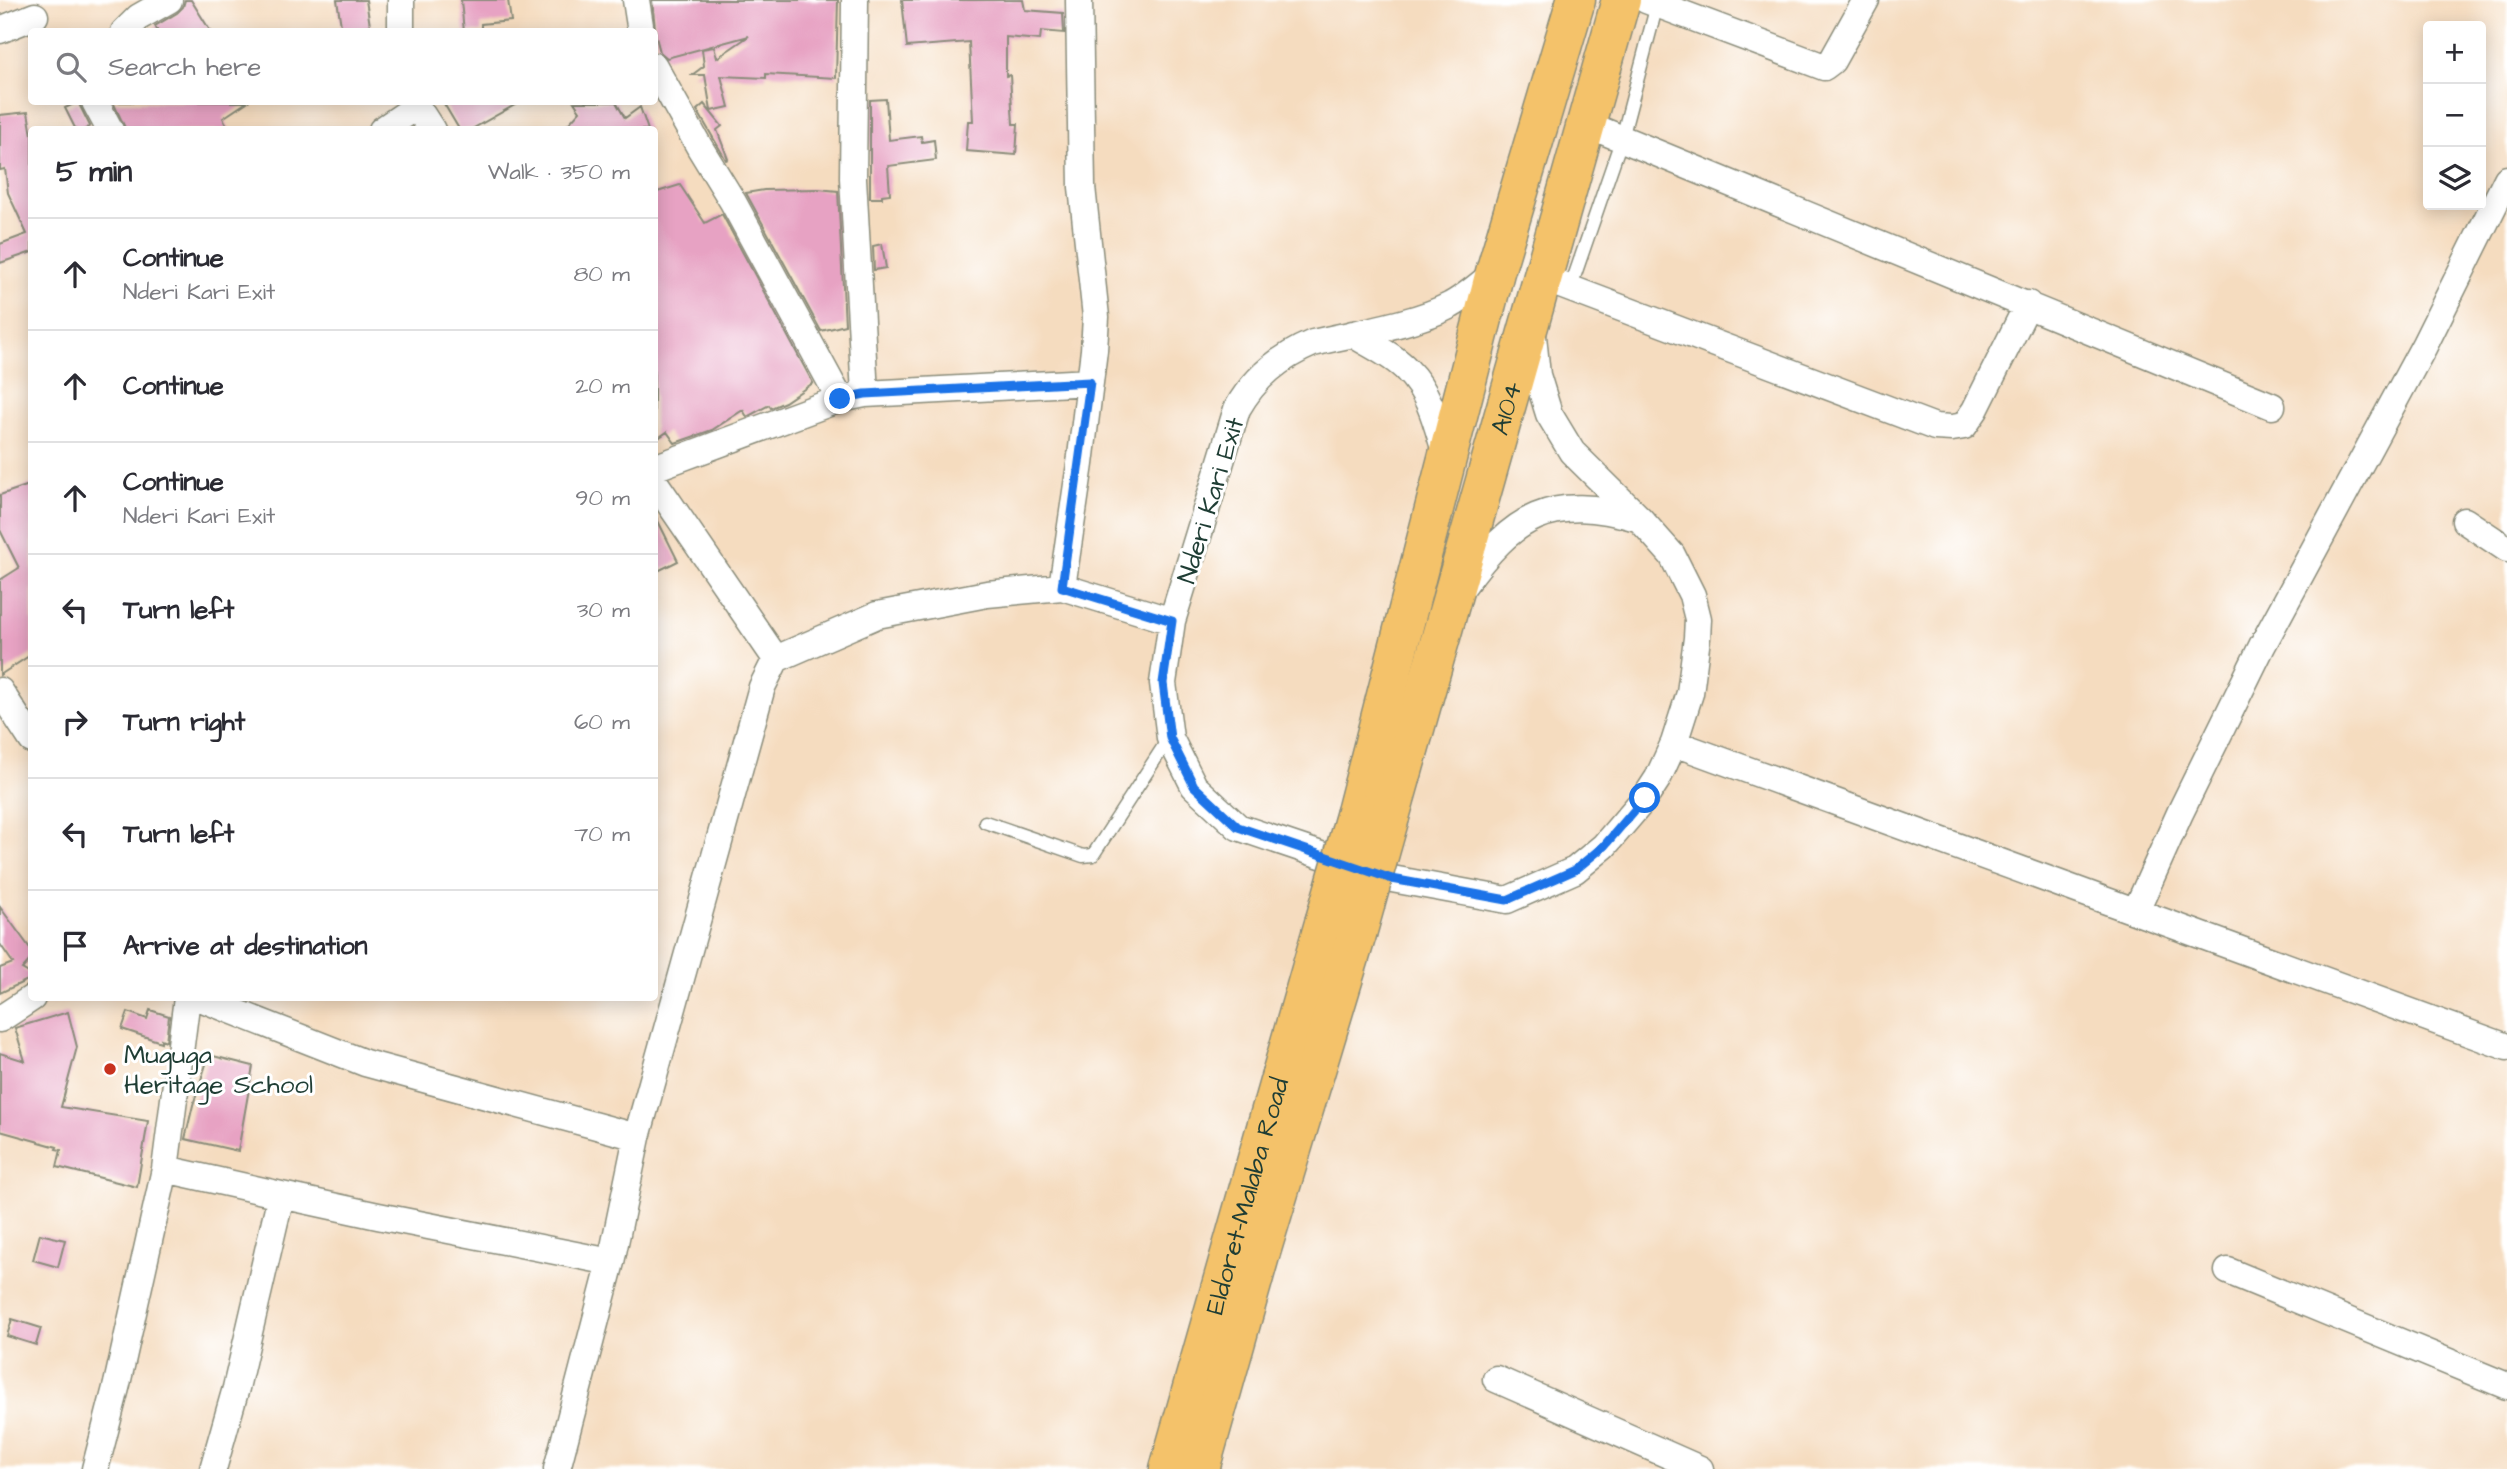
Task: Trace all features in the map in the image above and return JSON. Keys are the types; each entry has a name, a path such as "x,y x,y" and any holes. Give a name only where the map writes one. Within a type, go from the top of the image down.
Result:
{"highway":[{"path":"1340,929 1373,815 1447,459 1494,272 1576,0"},
{"name":"A104","path":"1373,815 1449,606 1531,317 1556,283 1586,124 1646,1"},
{"name":"Eldoret-Malaba Road","path":"1169,1469 1340,929"},
{"name":"Eldoret-Malaba Road","path":"1200,1469 1265,1239 1340,929"}],"street":[{"path":"128,28 139,18 169,0"},
{"path":"401,0 401,28"},
{"path":"636,0 640,28"},
{"path":"852,396 855,0"},
{"path":"1062,587 1090,382 1096,317 1083,187 1079,0"},
{"path":"1646,1 1824,67 1832,61 1866,0"},
{"path":"0,30 36,16"},
{"path":"658,73 700,148 852,396"},
{"path":"97,105 108,126"},
{"path":"387,126 414,105"},
{"path":"416,105 429,126"},
{"path":"1586,124 2272,406"},
{"path":"2136,911 2180,813 2262,646 2418,357 2507,178"},
{"name":"Nderi Kari Exit","path":"1494,272 1470,294 1450,306 1429,314 1314,342 1286,356 1263,374 1245,394 1226,442 1172,621 1163,683 1170,738 1194,786 1238,827 1392,879 1507,900 1575,870 1604,846 1645,798 1658,778 1674,743"},
{"path":"1556,283 1936,427 1952,428 1964,426 1975,410 2028,304"},
{"path":"1531,317 1537,375 1549,414 1572,452 1672,555 1692,595 1698,619 1696,659 1690,693 1674,743 2507,1047"},
{"path":"1353,334 1406,368 1417,382 1431,405 1447,459"},
{"path":"658,467 852,396 1090,382"},
{"path":"658,487 776,660"},
{"path":"1449,606 1489,552 1522,522 1565,509 1590,507 1639,518"},
{"path":"2465,521 2507,549"},
{"path":"557,1469 611,1262 637,1137 762,687 776,660 877,615 987,594 1062,587 1172,621"},
{"path":"0,691 28,734"},
{"path":"0,1019 28,1001"},
{"path":"95,1469 121,1370 165,1169 187,1001"},
{"path":"208,1001 365,1063 637,1137"},
{"path":"165,1169 378,1216 611,1262"},
{"path":"214,1469 236,1388 281,1195"},
{"path":"2228,1271 2507,1386"},
{"path":"1496,1379 1700,1469"}],"lane":[{"path":"1556,283 1622,138 1646,1"},
{"path":"985,822 1083,856 1093,855 1170,738"}],"building":[{"path":"185,0 191,0 208,28 156,28 155,26 183,7"},
{"path":"337,0 366,0 370,28 341,28"},
{"path":"461,0 508,0 511,21 481,24 481,28 464,28"},
{"path":"652,0 838,0 836,78 766,74 766,78 721,76 729,107 711,111 705,75 692,75 704,66 702,49 714,47 717,58 749,36 667,58 660,52 658,28 655,28"},
{"path":"902,0 1023,0 1025,10 1063,13 1064,33 1041,31 1040,40 1006,37 1006,76 1010,75 1013,124 1018,124 1016,155 966,151 968,121 973,121 969,42 907,47"},
{"path":"886,99 889,140 921,136 922,142 934,140 936,160 888,166 890,194 882,195 882,198 870,198 870,100"},
{"path":"704,104 722,126 717,130 728,159 726,160 697,110"},
{"path":"80,105 90,126 74,126 65,108"},
{"path":"114,105 242,105 223,118 228,126 124,126"},
{"path":"445,105 515,105 477,126 457,126"},
{"path":"576,105 618,105 625,118 640,107 647,126 567,126 580,111"},
{"path":"28,112 30,126 28,126 28,253 0,263 0,244 27,234 8,193 5,169 0,170 0,115"},
{"path":"680,185 705,223 722,214 813,383 785,402 771,408 769,405 747,417 743,410 712,430 675,443 667,432 658,438 658,192"},
{"path":"818,189 838,191 845,325 821,331 746,193"},
{"path":"882,244 886,268 874,270 873,246"},
{"path":"28,485 28,657 0,675 0,580 19,568 0,530 0,495"},
{"path":"658,521 678,561 658,571"},
{"path":"0,907 28,946 28,962 22,969 28,973 28,980 0,993 0,968 13,963 0,944"},
{"path":"150,1010 169,1016 166,1041 161,1039 161,1042 122,1029 128,1012 147,1019"},
{"path":"68,1012 77,1047 61,1107 148,1121 137,1187 57,1167 61,1150 56,1149 57,1147 0,1131 0,1053 25,1061 15,1028"},
{"path":"209,1055 253,1066 238,1151 185,1139"},
{"path":"40,1234 65,1240 58,1267 33,1260"},
{"path":"12,1319 41,1328 36,1345 7,1336"}],"place":[{"name":"Muguga Heritage School","path":"110,1069"}],"route":[{"path":"840,399 865,394 1090,382 1062,587 1172,621 1163,683 1167,729 1194,786 1238,827 1392,879 1507,900 1575,870 1604,846 1645,798"}]}
